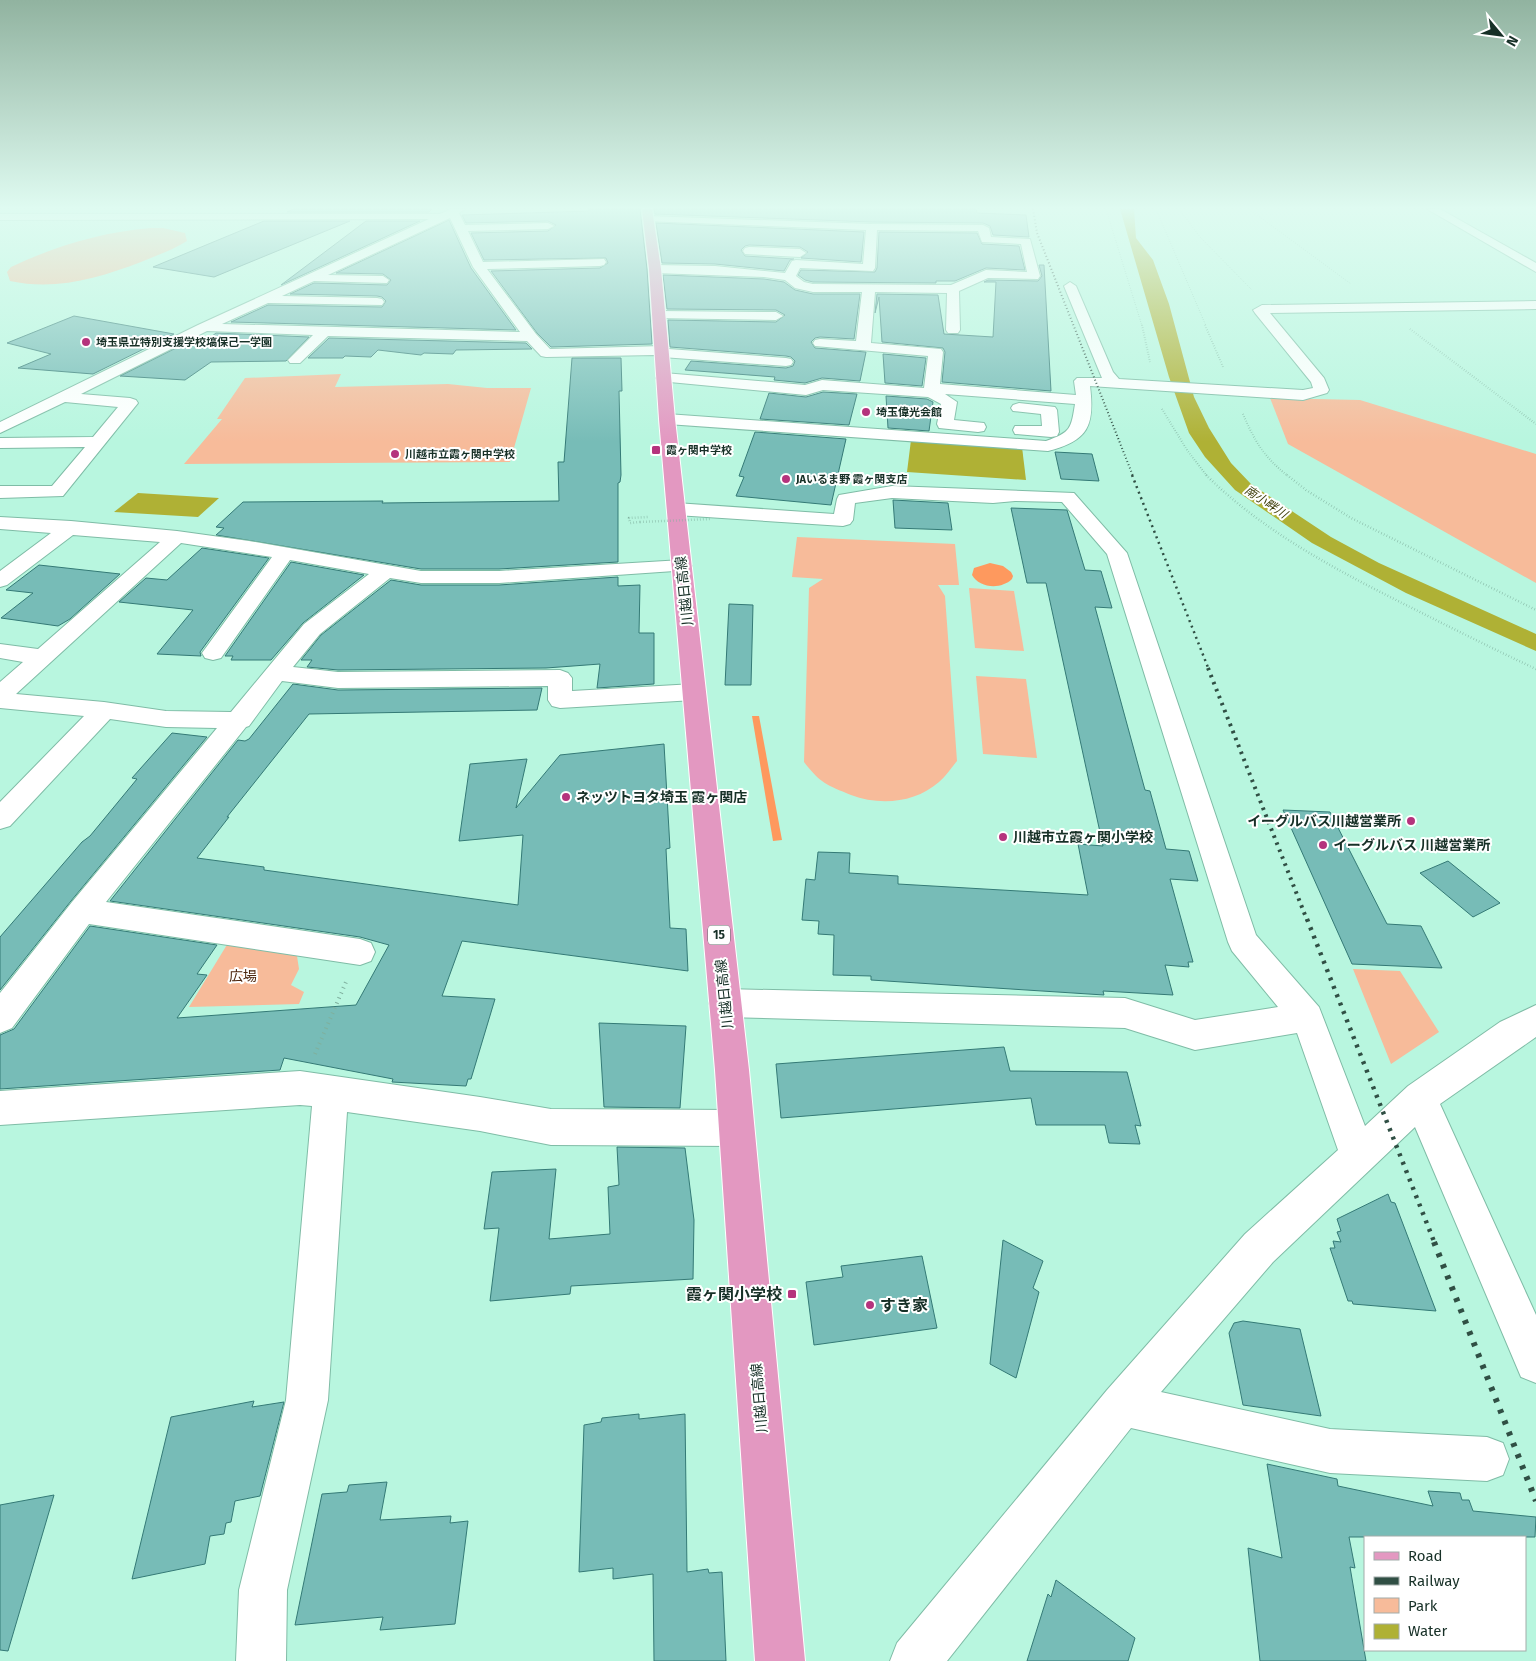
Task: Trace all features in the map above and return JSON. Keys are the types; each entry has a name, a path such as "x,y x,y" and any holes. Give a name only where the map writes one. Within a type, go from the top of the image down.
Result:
{"main road":[{"name":"川越日高線","path":"657,287 667,384 664,513 682,566 725,1003 780,1661"}],"street":[{"path":"0,428 203,328 293,287"},
{"path":"494,287 531,337 546,353 667,384 1048,446 1077,433 1080,428 1084,400 1082,380 1303,395 1313,394 1321,390 1319,381 1260,310 1266,308 1536,305"},
{"path":"807,287 953,289 958,287"},
{"path":"1070,287 1106,374 1113,381"},
{"path":"863,346 869,289"},
{"path":"953,289 953,330"},
{"path":"264,300 377,302"},
{"path":"659,315 776,316"},
{"path":"203,328 531,337"},
{"path":"295,360 324,332"},
{"path":"820,343 936,352 932,388"},
{"path":"667,384 786,362"},
{"path":"667,384 694,380 806,390 822,384 931,393 949,402 1049,410 1051,432 946,424 949,402"},
{"path":"694,380 697,397"},
{"path":"865,382 1084,400"},
{"path":"749,407 761,386"},
{"path":"0,492 57,492 130,403 62,397"},
{"path":"0,443 98,442"},
{"path":"664,513 843,520 846,499 892,492 993,497 1016,495 1066,497 1117,553 1243,942 1307,1017 1358,1156"},
{"path":"0,523 71,527 177,537 285,553 421,577 470,577 682,566"},
{"path":"0,581 71,527"},
{"path":"0,695 177,537"},
{"path":"213,653 285,553"},
{"path":"0,1018 82,911 240,720 312,629 387,570"},
{"path":"0,651 42,657"},
{"path":"278,673 338,680 560,678 560,700 694,692"},
{"path":"0,700 104,710 166,719 240,720"},
{"path":"0,819 104,710"},
{"path":"82,911 360,952"},
{"path":"725,1003 1125,1013 1195,1035 1307,1017"},
{"path":"915,1661 1122,1405 1259,1248 1420,1098 1512,1033 1536,1020"},
{"path":"0,1108 315,1090 551,1127 736,1128"},
{"path":"261,1661 263,1590 307,1400 315,1090"},
{"path":"1420,1098 1536,1362"},
{"path":"1122,1405 1330,1451 1487,1459"}],"path":[{"path":"1130,287 1159,386 1161,407 1181,442 1203,472 1251,516 1297,546 1464,635 1536,669"},
{"path":"1188,287 1254,440 1276,466 1306,490 1351,518 1536,610"},
{"path":"1249,287 1266,308"},
{"path":"664,513 629,518 630,523 710,519"},
{"path":"315,1090 360,952"}],"green space":[{"path":"341,374 335,387 448,384 487,388 531,388 510,462 184,464 222,419 217,419 245,378"},
{"path":"1270,398 1360,400 1536,454 1536,583 1288,444"},
{"path":"797,537 955,544 959,585 938,585 945,596 957,761 946,775 930,789 908,798 874,801 851,795 830,786 815,775 804,762 809,588 823,579 792,577"},
{"path":"969,588 1014,591 1024,651 975,648"},
{"path":"976,676 1026,679 1037,758 983,754"},
{"name":"広場","path":"228,943 297,956 299,969 291,985 304,992 299,1004 189,1007"},
{"path":"1353,969 1400,971 1439,1032 1391,1064"}],"shaded area":[{"path":"990,563 1003,566 1011,572 1012,579 1007,583 996,586 980,583 972,575 974,568"},
{"path":"752,716 759,716 782,840 773,841"}],"water":[{"name":"南小畔川","path":"1143,287 1163,287 1194,397 1209,428 1231,463 1251,484 1331,537 1379,563 1536,634 1536,651 1406,593 1312,543 1235,490 1205,457 1189,433 1169,377"},
{"path":"911,440 1022,447 1026,480 907,472"},
{"path":"138,493 219,498 198,517 114,512"}],"building":[{"path":"306,287 484,287 516,330 231,322 268,305 382,307 386,301 382,297 377,296 290,294"},
{"path":"503,287 648,287 652,344 551,347 537,333"},
{"path":"664,287 790,287 795,290 813,294 860,294 854,339 820,337 815,338 811,342 815,348 866,352 860,381 822,378 805,383 774,380 775,377 685,370 691,361 786,368 793,366 795,361 791,357 786,356 670,347 668,320 776,322 785,315 776,310 667,309"},
{"path":"996,287 1045,287 1051,391 942,382 945,352 943,348 882,342 879,297 875,313 877,294 938,295 944,334 993,337"},
{"path":"74,316 174,334 93,374 18,368 51,354 7,343"},
{"path":"216,333 309,337 286,361 211,362 185,380 120,376 196,338 207,340"},
{"path":"329,338 526,343 532,349 456,350 453,354 424,353 421,355 378,350 371,357 308,358"},
{"path":"883,354 926,358 922,386 885,383"},
{"path":"572,358 621,358 622,391 619,391 621,475 620,482 618,483 618,562 499,569 421,569 216,535 224,528 216,527 243,502 559,501 558,462 564,462"},
{"path":"823,392 857,394 849,425 760,419 769,393 806,397"},
{"path":"886,396 927,399 933,402 929,431 888,428"},
{"path":"755,432 846,439 831,505 736,496 744,477 739,476"},
{"path":"1055,452 1092,454 1099,481 1061,479"},
{"path":"893,500 948,503 952,530 895,528"},
{"path":"1011,508 1067,510 1085,570 1101,571 1112,608 1095,607 1145,790 1150,791 1166,849 1189,851 1198,881 1170,879 1193,962 1188,962 1189,967 1165,965 1173,995 1103,991 1104,995 871,980 871,976 833,975 834,935 818,934 819,921 802,920 806,879 815,880 818,852 850,853 849,873 898,876 898,884 1088,895 1078,844 1103,846 1046,583 1027,583"},
{"path":"202,548 269,558 200,652 201,656 157,654 193,610 119,602 146,578 167,580"},
{"path":"291,562 364,575 303,623 271,660 231,660 233,656 225,656"},
{"path":"39,565 120,574 70,619 58,626 1,618 33,593 6,590"},
{"path":"618,577 618,586 640,585 639,633 654,633 654,684 597,688 600,664 546,668 338,670 307,667 312,660 301,660 321,635 391,580 421,585 499,585"},
{"path":"729,604 753,605 751,685 725,685"},
{"path":"293,684 338,690 542,688 537,710 309,714 197,858 264,867 264,870 518,905 523,835 459,841 470,764 527,759 516,808 560,755 664,744 670,848 666,849 670,928 686,929 688,971 462,941 442,996 495,999 471,1079 468,1079 466,1086 392,1082 393,1079 284,1058 280,1070 0,1089 0,1035 14,1029 90,926 217,945 197,974 207,975 177,1018 356,1005 389,945 360,937 110,901 238,740 245,741 249,739"},
{"path":"172,733 207,737 0,990 0,937 82,842 90,836 137,779 132,778"},
{"path":"1283,810 1330,812 1387,924 1421,926 1442,968 1352,964"},
{"path":"1448,861 1500,903 1473,917 1420,873"},
{"path":"599,1023 686,1026 680,1108 604,1107"},
{"path":"1004,1047 1010,1071 1127,1072 1141,1126 1135,1125 1140,1144 1109,1143 1105,1125 1036,1125 1031,1098 781,1118 776,1064"},
{"path":"617,1147 685,1148 694,1220 693,1279 571,1286 570,1294 490,1301 499,1228 484,1229 492,1172 556,1169 549,1239 610,1234 608,1187 619,1185"},
{"path":"1388,1194 1391,1202 1395,1203 1436,1311 1353,1304 1352,1301 1348,1301 1330,1248 1335,1248 1333,1241 1341,1242 1337,1232 1341,1231 1337,1219"},
{"path":"1003,1240 1043,1261 1033,1288 1039,1292 1016,1378 990,1364"},
{"name":"すき家","path":"922,1256 937,1328 814,1345 806,1282 843,1277 841,1266"},
{"path":"1243,1321 1300,1329 1321,1416 1243,1405 1229,1333 1234,1323"},
{"path":"254,1401 252,1407 284,1402 260,1496 235,1501 231,1522 226,1523 224,1534 210,1536 205,1564 132,1579 171,1417"},
{"path":"639,1414 639,1419 685,1414 687,1572 708,1569 709,1573 722,1572 726,1661 654,1661 653,1574 613,1579 613,1568 579,1572 584,1425 601,1422 602,1418"},
{"path":"1267,1464 1337,1479 1338,1486 1433,1506 1428,1491 1460,1493 1462,1500 1469,1500 1473,1511 1536,1517 1535,1537 1349,1537 1355,1568 1350,1567 1366,1661 1260,1661 1248,1548 1282,1558"},
{"path":"387,1482 380,1520 451,1516 450,1523 468,1521 455,1624 380,1630 383,1617 295,1625 322,1494 347,1492 349,1485"},
{"path":"54,1495 8,1651 0,1650 0,1505"},
{"path":"1056,1580 1135,1638 1128,1661 1027,1661 1048,1594 1051,1597"}],"railway":[{"path":"1058,287 1133,476"},
{"path":"1132,475 1209,670"},
{"path":"1208,668 1307,920"},
{"path":"1307,919 1435,1244"},
{"path":"1434,1242 1536,1501"}],"place":[{"name":"埼玉県立特別支援学校塙保己一学園","path":"86,342"},
{"name":"埼玉偉光会館","path":"866,412"},
{"name":"霞ヶ関中学校","path":"656,450"},
{"name":"川越市立霞ヶ関中学校","path":"395,454"},
{"name":"JAいるま野 霞ヶ関支店","path":"786,479"},
{"name":"ネッツトヨタ埼玉 霞ヶ関店","path":"566,797"},
{"name":"イーグルバス川越営業所","path":"1411,821"},
{"name":"川越市立霞ヶ関小学校","path":"1003,837"},
{"name":"イーグルバス 川越営業所","path":"1323,845"},
{"name":"霞ヶ関小学校","path":"792,1294"},
{"name":"すき家","path":"870,1305"}]}
